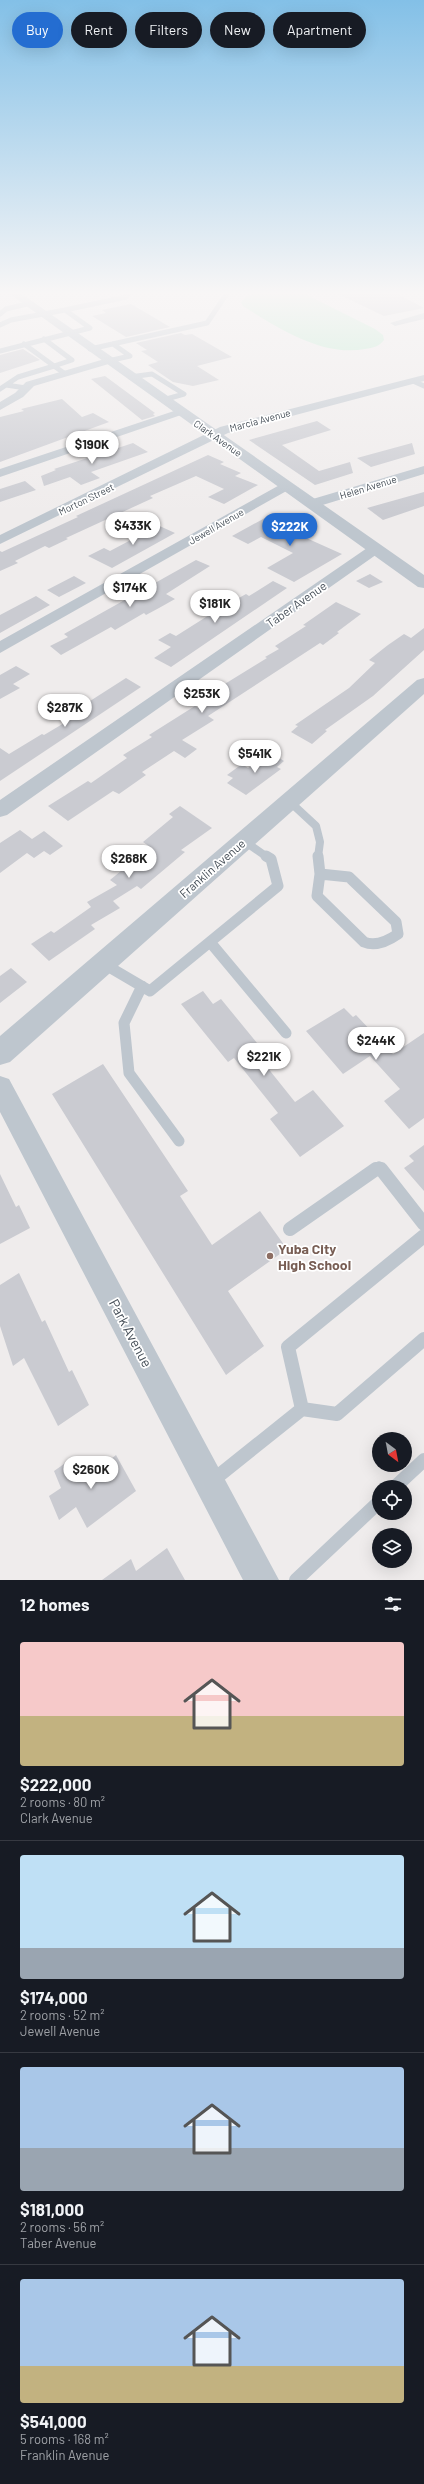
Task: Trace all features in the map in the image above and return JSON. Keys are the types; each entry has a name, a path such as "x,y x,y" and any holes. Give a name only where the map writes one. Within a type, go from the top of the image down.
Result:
{"street":[{"path":"0,407 30,384 91,366"},
{"name":"Clark Avenue","path":"115,366 424,583"},
{"name":"Marcia Avenue","path":"214,436 228,428 419,379"},
{"path":"0,473 180,412"},
{"name":"Morton Street","path":"0,540 214,436"},
{"name":"Helen Avenue","path":"311,504 424,470"},
{"name":"Jewell Avenue","path":"0,648 285,486"},
{"name":"Taber Avenue","path":"0,810 375,549"},
{"name":"Franklin Avenue","path":"0,1053 424,684"},
{"name":"Park Avenue","path":"0,1086 262,1580"}],"lane":[{"path":"0,389 18,377 54,366 64,373"},
{"path":"130,377 152,374 184,394 163,400"},
{"path":"419,379 424,386"},
{"path":"6,385 26,388"},
{"path":"289,801 316,826 320,842 318,853 320,874 317,896 364,942 371,945 379,944 398,934 396,922 349,877 320,874"},
{"path":"103,963 150,991 278,886 271,859 244,841"},
{"path":"210,942 286,1033"},
{"path":"142,986 124,1023 129,1072 179,1141"},
{"path":"290,1229 379,1167 424,1224"},
{"path":"302,1409 288,1347 424,1236"},
{"path":"210,1482 302,1409 337,1414 424,1339"},
{"path":"403,1480 424,1460"},
{"path":"296,1580 372,1509"}],"building":[{"path":"0,366 22,366 0,373"},
{"path":"149,366 198,366 219,380 193,386 173,382"},
{"path":"105,376 155,413 153,414 155,416 142,420 91,379"},
{"path":"62,399 82,417 93,413 109,422 0,462 0,417 24,411 21,409"},
{"path":"317,421 331,430 282,445 319,471 350,462 353,473 315,485 249,440"},
{"path":"133,443 148,452 91,472 100,478 81,485 70,477 44,486 41,476 56,470 54,469"},
{"path":"412,443 415,454 371,467 357,458"},
{"path":"208,455 224,462 220,464 241,473 235,476 258,485 224,504 208,497 224,489 196,476 150,496 153,498 66,538 68,539 49,548 45,546 15,561 18,563 0,571 0,551 2,552 78,517 76,516"},
{"path":"25,481 36,490 0,502 0,489"},
{"path":"424,492 424,506 383,520 367,508"},
{"path":"272,514 297,526 300,524 315,531 304,537 342,554 294,582 267,568 293,553 261,537 248,544 232,536"},
{"path":"153,523 175,533 112,568 88,556 104,548 110,551 144,533 139,530"},
{"path":"196,560 210,566 166,594 175,599 146,615 144,613 115,630 111,627 61,655 50,646 68,637 64,634"},
{"path":"370,574 383,582 369,588 356,581"},
{"path":"74,576 86,583 59,597 47,590"},
{"path":"273,581 287,588 171,667 154,658 171,647 158,640 170,633 176,636 214,612 209,609 225,600 230,603 246,594 249,596"},
{"path":"36,596 50,605 0,633 0,615"},
{"path":"336,602 361,614 337,632 339,633 323,645 320,643 208,716 214,720 182,740 197,749 185,758 174,751 142,772 146,775 119,794 113,791 68,821 48,806 88,781 91,783 127,758 123,755 152,737 149,735 195,706 198,708 220,693 215,690 267,658 265,657 279,649 275,646 306,626 303,625"},
{"path":"424,628 424,650 373,696 325,730 327,731 312,744 291,732 298,726 295,725 349,688 375,663 369,660 388,645 404,634 411,638"},
{"path":"16,666 30,674 13,684 20,688 0,699 0,675"},
{"path":"126,678 141,687 0,781 0,748 9,754 42,734 44,735 81,713 76,710"},
{"path":"270,752 284,761 277,767 281,769 246,795 227,783 233,778 227,775 242,764 248,768"},
{"path":"180,806 212,828 181,850 185,852 141,889 137,886 113,901 120,908 91,925 95,929 49,961 31,944 51,931 54,933 91,907 87,902 117,885 110,880 150,847 143,842 173,817 169,814"},
{"path":"20,830 32,839 44,831 63,846 50,855 44,851 34,858 27,853 0,873 0,843"},
{"path":"11,968 27,982 0,1003 0,976"},
{"path":"203,991 213,1004 221,999 257,1043 251,1047 295,1102 313,1090 344,1126 300,1157 270,1119 278,1113 234,1058 228,1062 181,1004"},
{"path":"344,1008 353,1017 356,1015 393,1054 424,1033 424,1118 409,1129 384,1101 400,1089 370,1056 343,1074 306,1031"},
{"path":"103,1064 188,1191 180,1196 212,1245 260,1211 287,1249 228,1291 264,1346 226,1375 52,1094"},
{"path":"424,1145 424,1191 404,1168 414,1161 409,1156"},
{"path":"0,1174 16,1207 19,1205 30,1228 0,1244"},
{"path":"19,1273 42,1322 45,1320 69,1372 72,1370 89,1405 58,1426 24,1358 13,1366 0,1326 0,1285"},
{"path":"116,1455 136,1491 87,1528 76,1507 59,1520 49,1496 61,1488 54,1471 74,1457 84,1480"},
{"path":"167,1548 185,1580 102,1580 131,1559 136,1571"}],"place":[{"name":"Yuba City High School","path":"270,1256"}]}
